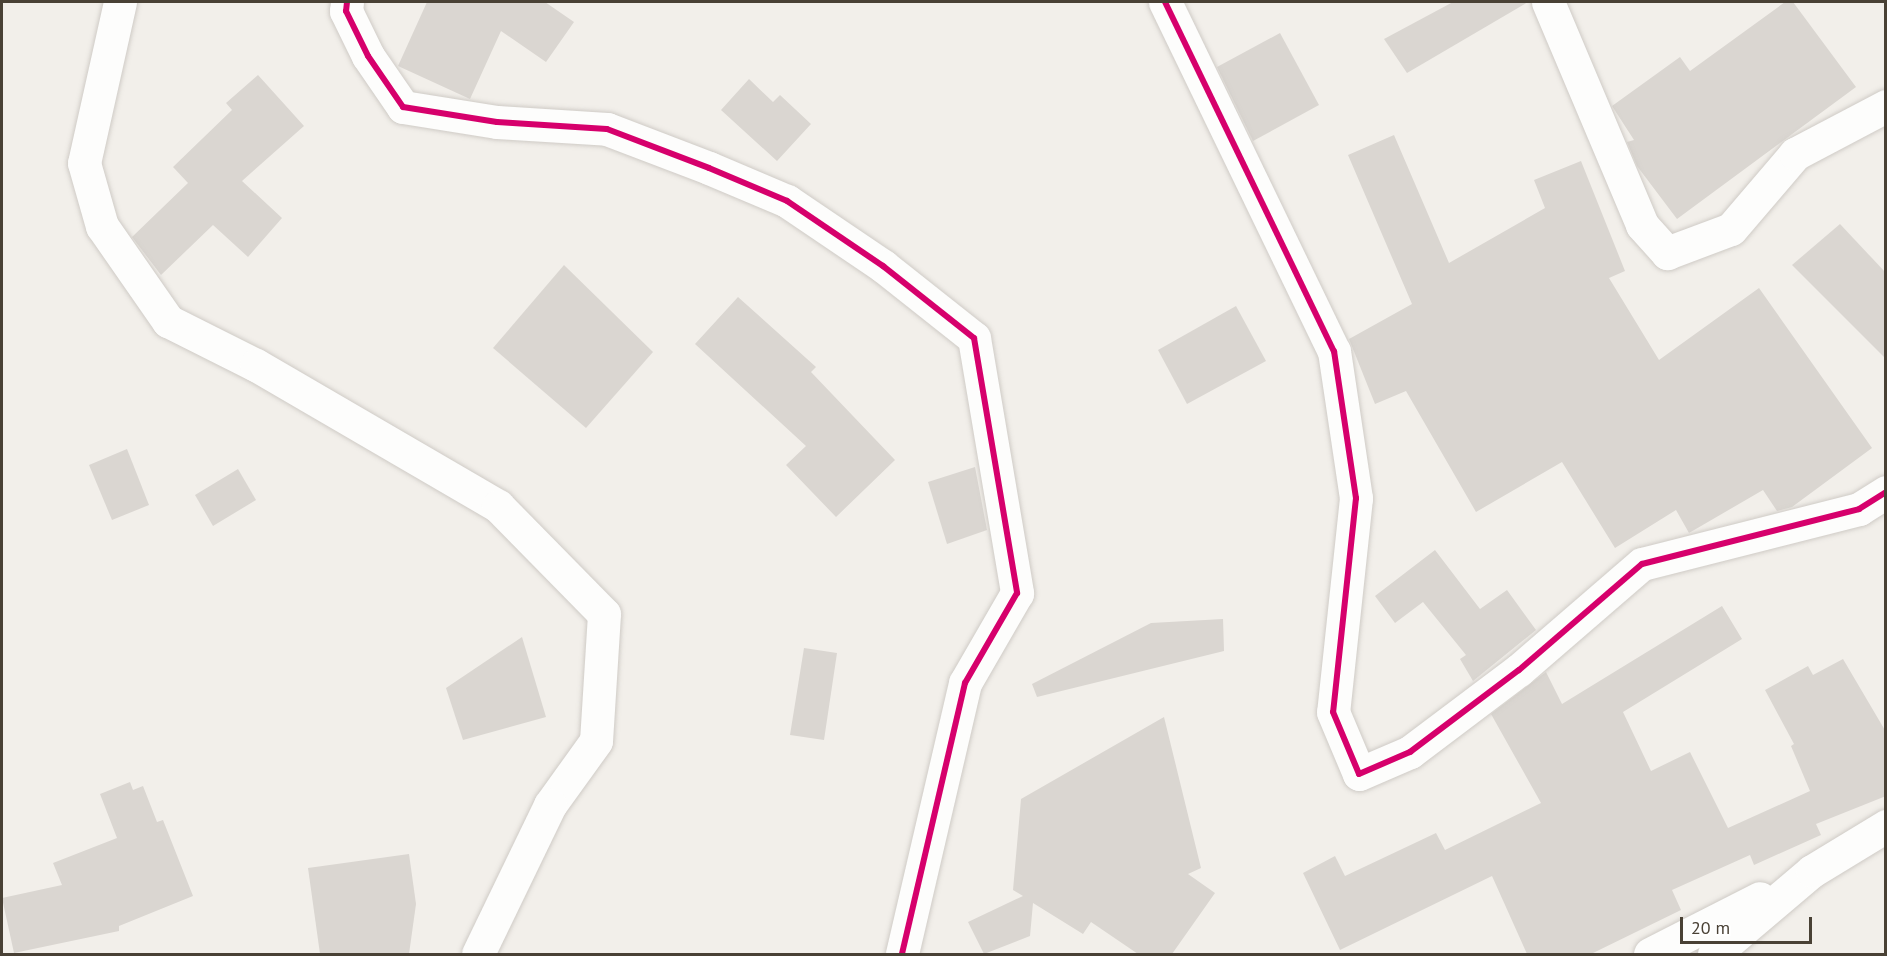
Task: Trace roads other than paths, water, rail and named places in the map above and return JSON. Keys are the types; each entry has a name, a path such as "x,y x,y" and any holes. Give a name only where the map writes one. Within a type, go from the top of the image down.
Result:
{"street":[{"path":"120,2 84,163 102,226 168,321 256,365 498,506 604,614 596,741 550,805 478,954"},
{"path":"347,2 346,11 368,56 403,107 497,122 607,129 709,168 787,201 883,266 974,338 1017,593 965,683 902,954"},
{"path":"1165,2 1334,351 1356,498 1333,712 1359,774 1410,752 1519,670 1642,564 1859,509 1886,492"},
{"path":"1548,2 1642,225 1667,253 1731,229 1795,154 1886,106"},
{"path":"1650,954 1812,871 1886,826"},
{"path":"1713,954 1812,871"}]}
